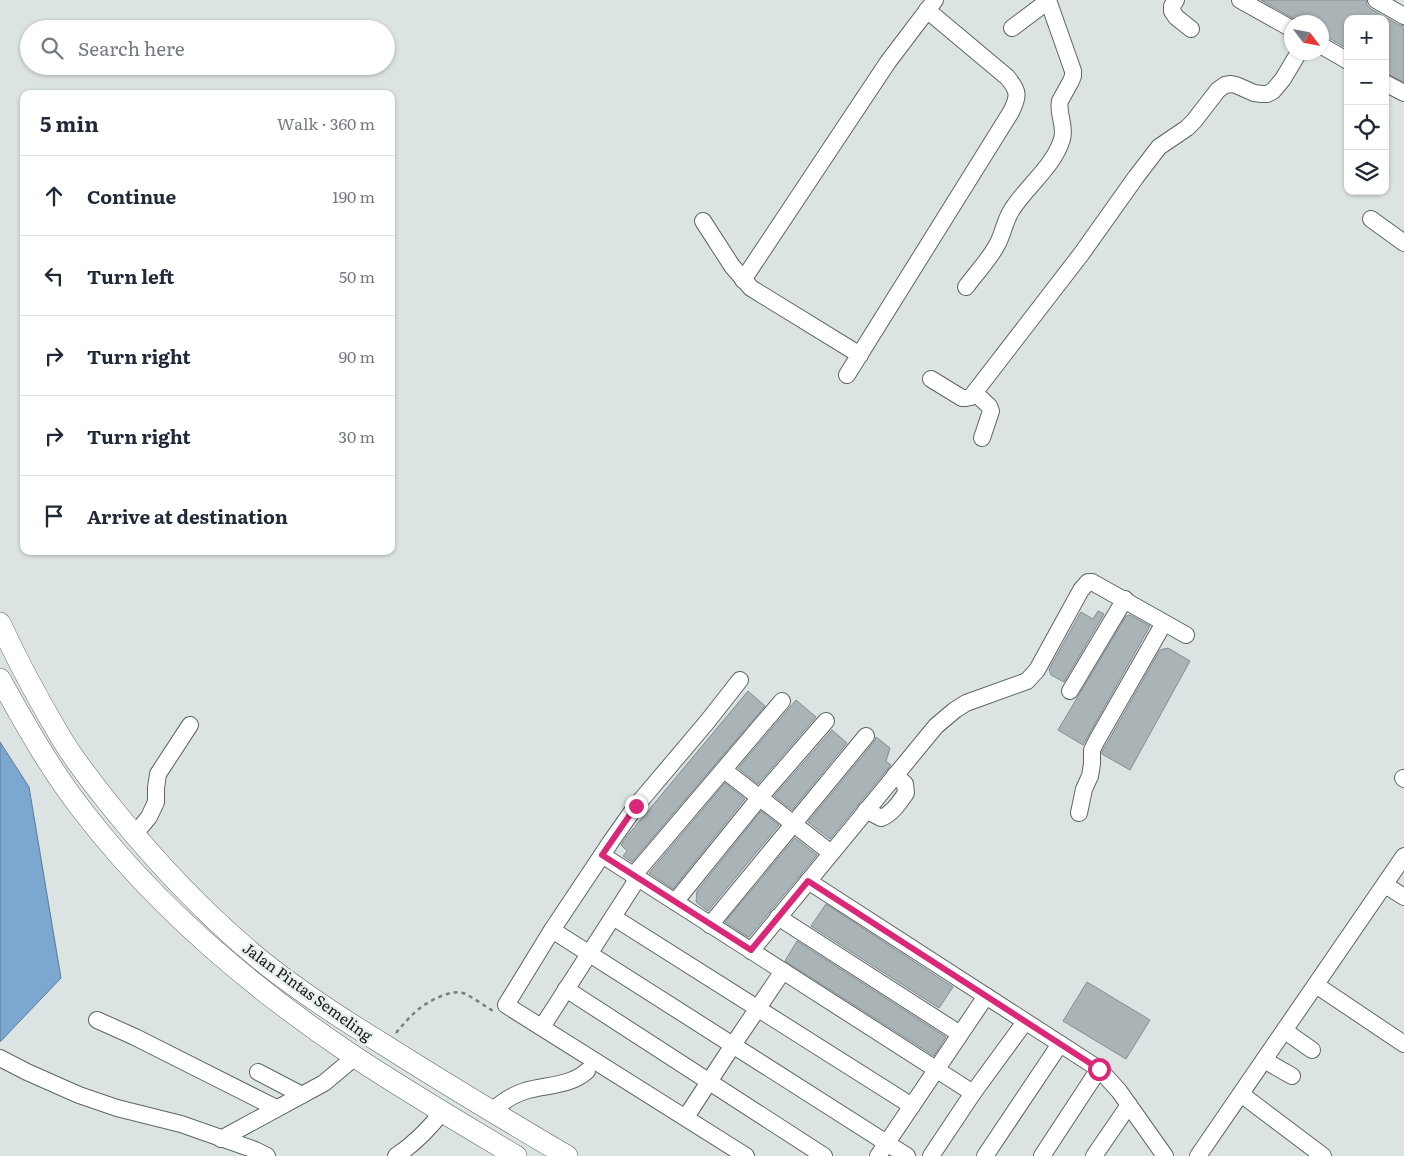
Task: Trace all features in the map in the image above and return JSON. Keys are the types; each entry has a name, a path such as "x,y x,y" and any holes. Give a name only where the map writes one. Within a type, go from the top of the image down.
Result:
{"main road":[{"name":"Jalan Pintas Semeling","path":"0,623 24,672 60,736 95,786 134,834 200,906 251,952 305,993 386,1046 567,1156"},
{"name":"Jalan Pintas Semeling","path":"0,679 63,785 98,831 137,875 195,934 275,1000 355,1056 442,1112 516,1156"}],"street":[{"path":"1176,0 1172,6 1172,11 1176,17 1192,29"},
{"path":"1240,0 1284,25"},
{"path":"1376,0 1404,16"},
{"path":"966,287 991,254 1013,208 1048,164 1064,133 1059,105 1071,81 1073,71 1048,1 1012,28"},
{"path":"743,280 888,62 931,5 1008,77 1016,89 1017,96 1011,112 847,375"},
{"path":"1329,50 1346,60"},
{"path":"931,379 962,398 970,397 975,393 1082,253 1159,146 1194,121 1218,90 1225,85 1236,85 1254,93 1267,94 1273,91 1283,79 1294,60"},
{"path":"1389,85 1404,93"},
{"path":"1371,219 1404,243"},
{"path":"702,220 732,266 751,288 860,355"},
{"path":"975,393 989,406 991,412 982,438"},
{"path":"751,950 936,726 966,703 1027,681 1032,676 1081,590 1088,582 1092,582 1125,599 1186,635"},
{"path":"1070,691 1125,599"},
{"path":"1079,813 1084,789 1090,776 1092,750 1164,622"},
{"path":"740,680 636,806 552,930 506,1005 746,1156"},
{"path":"542,1027 613,917 636,877 782,701"},
{"path":"674,902 760,797 826,721"},
{"path":"134,834 149,817 156,802 158,774 190,725"},
{"path":"710,925 866,736"},
{"path":"724,770 831,853"},
{"path":"602,855 973,1093"},
{"path":"1198,1156 1404,856"},
{"path":"808,881 1099,1069 1119,1091 1162,1155"},
{"path":"1384,885 1404,897"},
{"path":"613,917 912,1106"},
{"path":"778,917 960,1034"},
{"path":"552,930 732,1045 883,1150 907,1156"},
{"path":"686,1117 732,1045 783,971"},
{"path":"1316,985 1404,1044"},
{"path":"566,989 824,1156"},
{"path":"883,1150 986,996"},
{"path":"97,1020 135,1037 276,1108"},
{"path":"931,1156 973,1093 1025,1022"},
{"path":"1285,1031 1312,1050"},
{"path":"985,1156 1060,1044"},
{"path":"221,1139 276,1108 302,1096 324,1082 355,1056"},
{"path":"0,1058 79,1095 116,1108 181,1124 267,1156"},
{"path":"1264,1060 1292,1076"},
{"path":"1042,1156 1099,1069"},
{"path":"492,1111 508,1098 525,1091 573,1080 587,1071"},
{"path":"258,1072 302,1096"},
{"path":"1240,1094 1323,1156"},
{"path":"1094,1156 1129,1105"},
{"path":"396,1156 431,1127 442,1112"}],"path":[{"path":"386,1046 420,1007 432,999 452,992 462,993 495,1012"}],"water":[{"path":"0,742 29,787 61,978 0,1042"}],"building":[{"path":"1261,0 1366,0 1367,5 1371,9 1382,15 1344,15 1344,47 1329,38 1329,15 1287,15"},
{"path":"1389,19 1404,26 1404,82 1389,75"},
{"path":"1098,611 1104,614 1064,682 1051,675 1049,669 1081,612 1093,619"},
{"path":"1130,615 1150,626 1083,745 1058,730 1126,616"},
{"path":"1168,648 1190,661 1130,770 1102,754 1102,752 1160,650"},
{"path":"748,691 765,706 632,862 623,856 627,851 621,845 627,836"},
{"path":"796,700 816,717 758,784 738,768"},
{"path":"832,730 847,743 792,810 774,796"},
{"path":"876,737 890,748 886,761 891,765 830,839 808,822 874,742"},
{"path":"725,783 745,799 673,889 649,873"},
{"path":"761,811 779,825 708,911 696,902 697,891"},
{"path":"795,838 817,855 748,937 725,922"},
{"path":"826,904 953,987 939,1008 811,926"},
{"path":"797,941 946,1037 934,1056 785,961"},
{"path":"1087,982 1150,1020 1126,1059 1063,1021"}],"route":[{"path":"636,806 602,855 751,950 808,881 1099,1069"}]}
